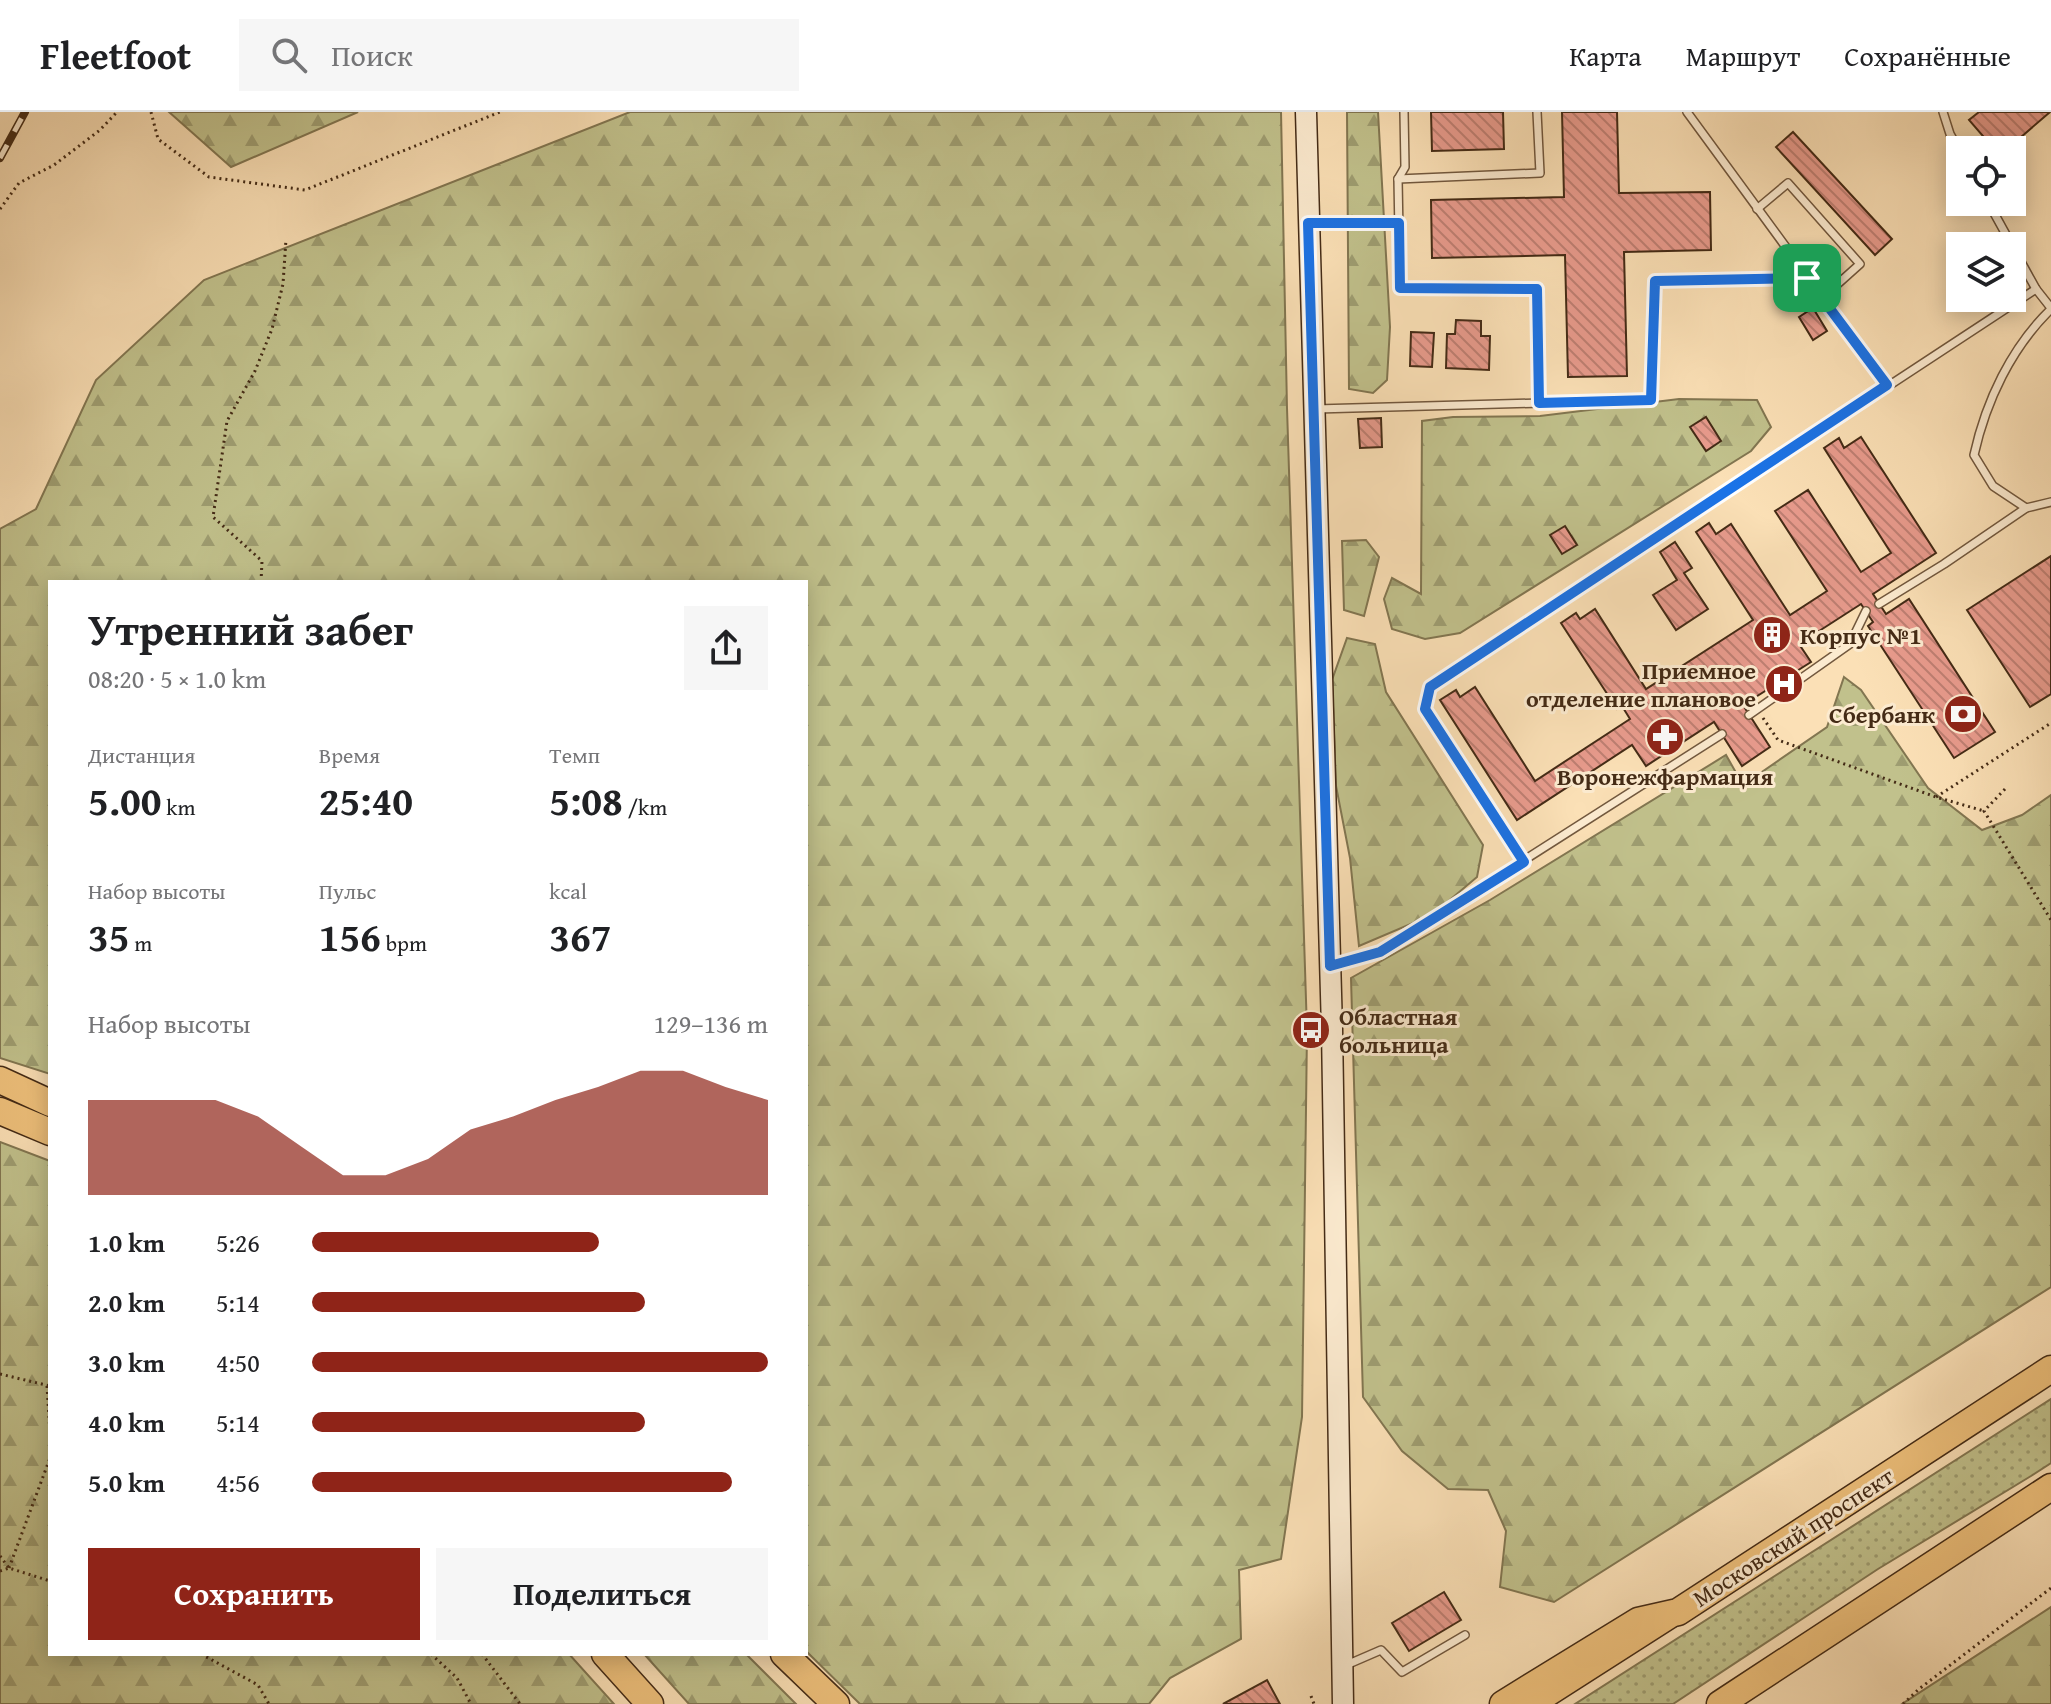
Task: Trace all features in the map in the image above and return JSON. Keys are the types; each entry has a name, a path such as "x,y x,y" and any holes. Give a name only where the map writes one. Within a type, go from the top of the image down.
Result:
{"highway":[{"path":"0,1080 48,1102"},
{"path":"0,1111 48,1131"},
{"name":"Московский проспект","path":"1678,1612 2051,1369"},
{"path":"1720,1704 2051,1487"},
{"path":"1503,1704 1638,1621 1678,1612"},
{"path":"607,1656 650,1704"},
{"path":"786,1656 836,1704"}],"main road":[{"name":"Московский проспект","path":"1534,1704 1678,1612"}],"street":[{"path":"1306,112 1330,966 1343,1704"}],"lane":[{"path":"1404,112 1405,167 1398,179 1400,288 1537,289 1539,403"},
{"path":"1398,179 1540,173 1537,112"},
{"path":"1687,112 1887,385"},
{"path":"1943,112 1951,136"},
{"path":"1757,209 1788,183 1860,264 1822,298"},
{"path":"1996,216 2036,289 2051,308 2032,327 1998,384 1974,455 1993,486 2026,508"},
{"path":"1308,223 1399,223"},
{"path":"1313,409 1651,400 1655,281 1807,278"},
{"path":"1524,862 1425,709 1430,687 2036,289"},
{"path":"1879,604 2026,508 2051,502"},
{"path":"1749,715 1850,644 1866,611"},
{"path":"1330,966 1380,952 1722,734"},
{"path":"1342,1667 1381,1650 1402,1672 1465,1635"}],"path":[{"path":"0,209 19,183 54,165 100,130 117,112"},
{"path":"151,112 158,139 209,177 305,190 500,112"},
{"path":"261,580 262,561 213,517 227,421 255,371 272,329 283,284 286,239"},
{"path":"1757,709 1778,740 1936,797 1984,811 2051,920"},
{"path":"1936,797 2051,723"},
{"path":"1984,811 2005,789"},
{"path":"0,1374 48,1386"},
{"path":"9,1568 48,1463"},
{"path":"0,1556 9,1568 48,1580"},
{"path":"0,1571 9,1568"},
{"path":"1903,1704 2051,1588"},
{"path":"205,1656 258,1685 269,1704"},
{"path":"433,1656 457,1678 471,1704"},
{"path":"484,1656 520,1704"},
{"path":"1311,1696 1314,1704"}],"green space":[{"path":"169,112 358,112 231,167"},
{"path":"630,112 1281,112 1307,1031 1302,1417 1281,1559 1239,1570 1241,1639 1170,1678 1149,1704 860,1704 808,1653 808,580 48,580 48,1073 0,1058 0,529 36,509 96,380 204,280"},
{"path":"1347,112 1378,112 1390,327 1387,380 1373,393 1349,389"},
{"path":"1679,399 1757,400 1771,427 1751,451 1460,633 1425,639 1392,629 1384,599 1392,578 1421,594 1422,421 1453,417 1540,416"},
{"path":"1366,540 1379,557 1364,616 1344,610 1342,541"},
{"path":"1347,638 1375,644 1386,692 1483,845 1477,877 1432,915 1359,946 1350,858 1336,786 1332,680"},
{"path":"1844,677 1861,690 1928,788 1982,830 2022,815 2051,795 2051,1287 1554,1602 1500,1587 1506,1531 1488,1490 1448,1489 1402,1451 1363,1397 1351,978 1490,900 1726,755 1743,785 1827,727"},
{"path":"0,1142 48,1160 48,1656 571,1656 614,1704 0,1704"},
{"path":"2051,1399 2051,1463 2031,1476 1878,1569 1673,1704 1575,1704"},
{"path":"2051,1607 2051,1704 1902,1704"},
{"path":"646,1656 748,1656 796,1704 689,1704"}],"building":[{"path":"1431,112 1503,112 1504,149 1432,151"},
{"path":"1562,112 1617,112 1619,193 1710,192 1711,250 1624,252 1627,376 1568,377 1565,255 1432,258 1431,200 1564,197"},
{"path":"1979,112 2050,112 2022,136 1983,136 1969,120"},
{"path":"1793,132 1892,239 1875,255 1776,147"},
{"path":"1813,308 1827,331 1813,340 1799,317"},
{"path":"1456,320 1481,321 1481,336 1490,336 1489,370 1446,368 1447,334 1455,334"},
{"path":"1411,332 1434,333 1432,367 1410,366"},
{"path":"1706,417 1721,441 1706,451 1690,427"},
{"path":"1381,418 1382,447 1360,448 1358,419"},
{"name":"Корпус №1","path":"1861,437 1936,553 1873,594 1886,614 1909,599 1995,732 1954,758 1868,626 1873,622 1861,604 1799,644 1811,662 1743,705 1770,747 1742,766 1714,722 1646,766 1632,745 1517,820 1440,700 1456,690 1460,697 1475,687 1535,781 1630,719 1622,706 1617,709 1561,623 1576,613 1580,619 1595,609 1646,689 1753,620 1696,532 1709,523 1716,534 1731,524 1790,615 1827,591 1775,511 1808,490 1861,572 1891,553 1824,448 1839,438 1844,448"},
{"path":"1565,526 1577,545 1562,554 1550,535"},
{"path":"1675,542 1692,568 1684,573 1708,609 1676,630 1653,595 1677,580 1660,552"},
{"path":"2051,556 2051,694 2030,707 1967,610"},
{"path":"1444,1592 1461,1620 1409,1651 1392,1623"},
{"path":"1267,1680 1280,1704 1223,1704"}],"railway":[{"path":"0,158 25,112"}],"place":[{"name":"Корпус №1","path":"1772,635"},
{"name":"Приемное отделение плановое","path":"1784,684"},
{"name":"Сбербанк","path":"1963,714"},
{"name":"Воронежфармация","path":"1665,737"},
{"name":"Областная больница","path":"1311,1030"}],"route":[{"path":"1308,223 1399,223 1400,288 1537,289 1539,403 1651,400 1655,281 1807,278 1887,385 1430,687 1425,709 1524,862 1380,952 1330,966 1308,223"}]}
